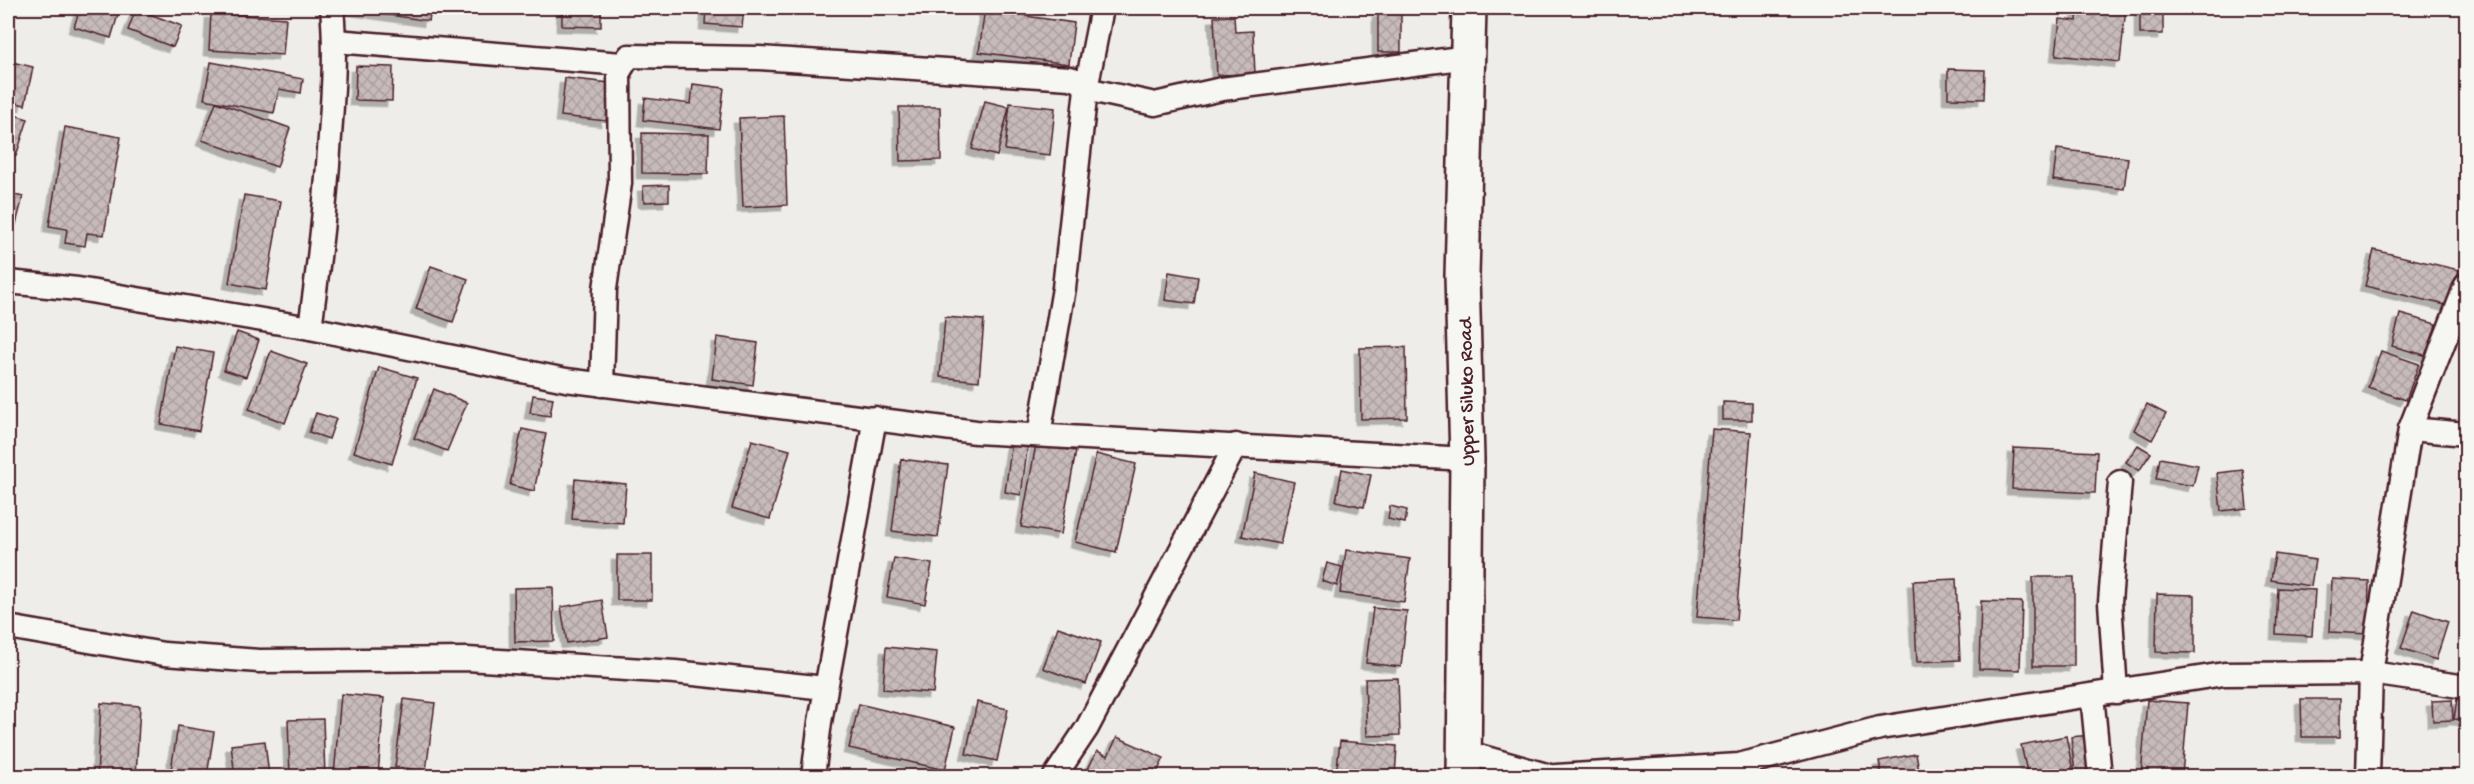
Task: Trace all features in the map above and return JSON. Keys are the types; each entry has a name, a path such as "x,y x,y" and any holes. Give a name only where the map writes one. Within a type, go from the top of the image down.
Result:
{"main road":[{"name":"Upper Siluko Road","path":"1465,764 1467,459 1462,276 1469,8"}],"street":[{"path":"309,328 324,232 335,41 332,8"},
{"path":"1039,435 1064,288 1086,89 1102,8"},
{"path":"335,41 622,64"},
{"path":"602,385 605,289 620,183 619,72 629,56 759,58 1070,78 1080,81 1086,89 1155,104 1222,89 1468,57"},
{"path":"8,282 78,289 309,328 602,385 976,432 1467,459"},
{"path":"2368,777 2371,673 2410,429 2466,285"},
{"path":"813,777 825,688 875,418"},
{"path":"2410,429 2466,434"},
{"path":"1055,777 1086,728 1236,445"},
{"path":"2116,692 2110,602 2120,482"},
{"path":"8,627 176,655 259,661 467,659 675,672 825,688"},
{"path":"1556,777 1739,765 1880,728 2224,674 2371,673 2466,687"},
{"path":"2092,695 2100,777"},
{"path":"1465,764 1550,777"}],"building":[{"path":"80,8 120,8 111,38 74,27"},
{"path":"343,8 431,8 429,21"},
{"path":"562,8 601,8 601,27 562,26"},
{"path":"706,8 744,8 742,27 705,24"},
{"path":"985,8 1027,10 1026,16 1074,23 1069,64 979,52"},
{"path":"2078,8 2126,8 2120,62 2056,55 2060,19 2077,21"},
{"path":"2140,8 2163,8 2163,34 2140,34"},
{"path":"136,9 182,26 173,47 128,30"},
{"path":"1378,12 1401,12 1401,52 1378,52"},
{"path":"211,13 286,18 283,55 209,50"},
{"path":"1234,16 1235,32 1253,31 1255,74 1217,75 1214,17"},
{"path":"8,61 33,67 25,105 8,101"},
{"path":"211,62 303,79 301,93 279,89 274,113 204,99"},
{"path":"356,66 393,67 392,101 355,100"},
{"path":"1948,69 1985,70 1984,99 1948,98"},
{"path":"565,78 610,83 606,121 561,116"},
{"path":"693,84 724,88 719,129 643,120 645,98 691,104"},
{"path":"985,101 1009,107 997,156 972,149"},
{"path":"216,102 290,128 277,167 202,140"},
{"path":"1010,103 1055,108 1050,155 1005,150"},
{"path":"899,107 940,107 941,160 900,161"},
{"path":"8,113 28,119 16,156 8,153"},
{"path":"784,116 787,205 743,207 739,118"},
{"path":"65,127 121,137 104,235 87,233 85,246 65,243 67,229 49,226"},
{"path":"642,133 709,134 708,174 642,173"},
{"path":"2057,149 2128,158 2124,189 2053,180"},
{"path":"669,185 669,201 644,202 643,186"},
{"path":"8,193 23,197 10,247 8,246"},
{"path":"244,195 281,201 266,290 229,283"},
{"path":"2374,250 2459,270 2450,306 2365,286"},
{"path":"431,266 468,279 453,322 416,309"},
{"path":"1169,272 1198,277 1194,304 1165,300"},
{"path":"2400,314 2436,324 2428,356 2392,346"},
{"path":"945,317 984,320 979,381 940,377"},
{"path":"237,332 259,340 246,377 224,370"},
{"path":"717,337 758,343 753,385 712,379"},
{"path":"175,346 213,353 199,431 161,424"},
{"path":"1406,347 1407,418 1361,419 1360,348"},
{"path":"271,351 307,364 285,423 249,409"},
{"path":"2381,351 2419,364 2406,400 2368,387"},
{"path":"379,367 417,378 392,464 354,452"},
{"path":"434,389 467,403 447,451 414,438"},
{"path":"533,395 553,398 550,416 530,413"},
{"path":"1723,402 1752,403 1752,420 1723,420"},
{"path":"2147,404 2166,414 2152,440 2134,430"},
{"path":"316,413 336,419 329,439 309,432"},
{"path":"522,429 546,434 534,491 510,485"},
{"path":"1712,429 1751,432 1736,620 1697,617"},
{"path":"752,440 790,450 770,519 732,508"},
{"path":"1012,442 1028,444 1021,495 1005,492"},
{"path":"1036,444 1076,451 1061,534 1021,527"},
{"path":"2138,445 2151,453 2139,471 2126,462"},
{"path":"2014,448 2097,452 2095,493 2012,489"},
{"path":"1096,454 1136,464 1116,552 1075,542"},
{"path":"2160,458 2198,465 2193,486 2156,479"},
{"path":"901,459 948,465 938,537 892,531"},
{"path":"1342,469 1371,475 1364,507 1336,501"},
{"path":"2243,470 2247,508 2221,511 2217,473"},
{"path":"1255,473 1294,482 1280,544 1242,536"},
{"path":"575,479 626,484 623,523 572,519"},
{"path":"1390,506 1407,510 1405,523 1388,519"},
{"path":"1346,550 1410,559 1404,602 1340,593"},
{"path":"2275,554 2315,560 2311,586 2271,580"},
{"path":"617,555 652,555 652,600 617,600"},
{"path":"894,558 932,564 925,604 887,597"},
{"path":"1327,563 1342,567 1337,586 1322,581"},
{"path":"2033,577 2074,577 2074,666 2033,666"},
{"path":"1956,579 1960,660 1917,662 1913,581"},
{"path":"2332,579 2369,581 2368,634 2330,632"},
{"path":"553,587 554,641 515,642 514,588"},
{"path":"2278,588 2315,590 2312,636 2276,634"},
{"path":"2157,594 2195,595 2195,653 2156,652"},
{"path":"602,600 608,637 567,643 561,607"},
{"path":"1981,601 2022,602 2020,670 1979,669"},
{"path":"1373,608 1407,611 1401,667 1366,663"},
{"path":"2414,610 2448,622 2436,660 2401,648"},
{"path":"1058,627 1101,642 1086,684 1043,668"},
{"path":"886,647 937,652 933,693 883,689"},
{"path":"1398,678 1400,735 1367,736 1365,679"},
{"path":"341,694 384,698 378,776 334,776"},
{"path":"404,699 435,703 426,771 395,767"},
{"path":"2301,699 2340,699 2340,737 2302,737"},
{"path":"2457,699 2466,700 2466,720 2454,719"},
{"path":"2147,700 2188,703 2182,776 2141,776"},
{"path":"2452,700 2453,720 2433,721 2432,701"},
{"path":"977,702 1008,709 997,761 966,754"},
{"path":"101,703 140,706 136,776 97,776"},
{"path":"859,704 955,727 945,770 849,748"},
{"path":"323,719 325,776 290,776 288,720"},
{"path":"178,726 214,732 207,776 170,776"},
{"path":"2090,735 2095,771 2075,774 2071,737"},
{"path":"2066,736 2074,776 2028,776 2021,745"},
{"path":"1117,737 1164,758 1155,776 1103,776 1088,769 1097,751 1108,756"},
{"path":"265,741 269,776 235,776 231,745"},
{"path":"1340,741 1397,746 1395,776 1336,776"},
{"path":"1916,754 1920,776 1882,776 1879,761"}]}
